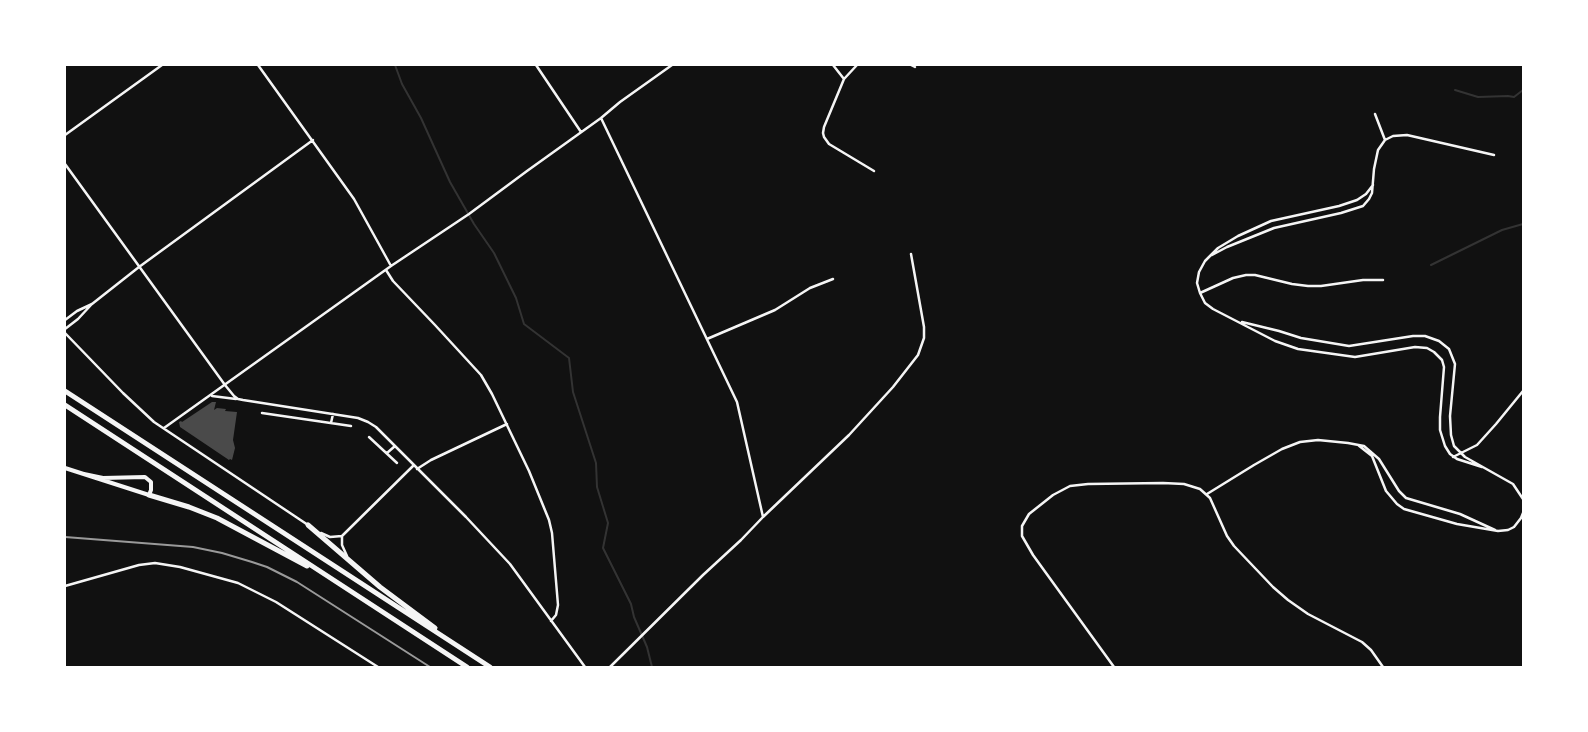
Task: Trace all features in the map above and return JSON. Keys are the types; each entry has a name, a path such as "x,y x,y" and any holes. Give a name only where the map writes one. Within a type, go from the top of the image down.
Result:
{"highway":[{"path":"65,391 490,667"},
{"path":"65,405 467,667"},
{"path":"149,495 217,518 340,584"},
{"path":"308,525 380,587 474,656"}],"street":[{"path":"65,135 162,65"},
{"path":"258,65 354,200 391,266"},
{"path":"536,65 581,132"},
{"path":"164,428 391,266 483,204 672,65"},
{"path":"833,65 844,80"},
{"path":"857,65 844,80 823,130 824,137 829,144 874,171"},
{"path":"911,65 915,67"},
{"path":"1375,114 1386,140"},
{"path":"601,118 737,402 763,517"},
{"path":"1211,256 1227,247 1274,228 1359,208 1369,199 1372,193 1380,146 1386,140 1397,135 1407,135 1494,155"},
{"path":"65,329 92,304 139,267 313,140"},
{"path":"65,165 225,385 238,399"},
{"path":"1373,185 1363,197 1349,203 1271,221 1238,236 1215,250 1199,272 1197,283 1200,293 1212,309 1238,321 1255,332 1288,346 1340,356 1361,356 1420,347 1434,352 1442,360 1444,372 1440,430 1445,446 1453,456 1464,462 1482,467"},
{"path":"610,667 868,416 918,355 924,338 924,327 911,254"},
{"path":"386,270 393,280 481,375 507,424 550,524 558,605 556,615 551,621"},
{"path":"1200,293 1233,278 1246,275 1255,275 1308,286 1363,280 1383,280"},
{"path":"707,339 775,310 810,288 833,279"},
{"path":"65,320 77,311 92,304"},
{"path":"1238,321 1301,338 1349,346 1413,336 1425,336 1439,341 1449,349 1456,364 1450,416 1454,446 1460,453 1512,484 1523,499"},
{"path":"65,333 142,411 164,428 327,536 333,538 342,536 414,465"},
{"path":"65,340 72,340"},
{"path":"1453,456 1477,445 1523,391"},
{"path":"210,395 358,418 376,427 510,564 585,667"},
{"path":"262,413 352,426"},
{"path":"331,423 332,414"},
{"path":"417,469 507,424"},
{"path":"369,437 397,463"},
{"path":"1207,494 1254,465 1300,442 1318,440 1357,444 1364,446 1379,459 1398,491 1406,498 1460,514 1495,530"},
{"path":"1357,444 1372,456 1386,491 1400,506 1457,524 1495,530 1506,530 1514,527 1523,513"},
{"path":"387,453 395,446"},
{"path":"65,468 149,495 152,483 145,477 103,478 84,474"},
{"path":"1114,667 1023,540 1023,523 1031,512 1060,490 1076,485 1181,484 1193,486 1207,494 1229,539 1256,571 1294,605 1362,642 1371,650 1383,667"},
{"path":"342,536 342,547 349,560"},
{"path":"65,586 148,563 180,567 245,587 286,608 378,667"}],"building":[{"path":"212,402 216,402 214,410 217,408 237,412 233,440 235,448 232,460 229,460 180,427 179,422 182,422"}],"waterway":[{"path":"395,65 402,84 421,118 450,182 474,224 494,253 516,298 524,324 569,358 573,392 596,463 597,487 608,523 603,548 631,604 634,617 647,647 652,667"},
{"path":"1455,90 1478,97 1514,97 1523,90"},
{"path":"1431,265 1502,230 1523,224"}],"railway":[{"path":"65,537 193,547 222,553 267,567 297,582 430,667"}]}
